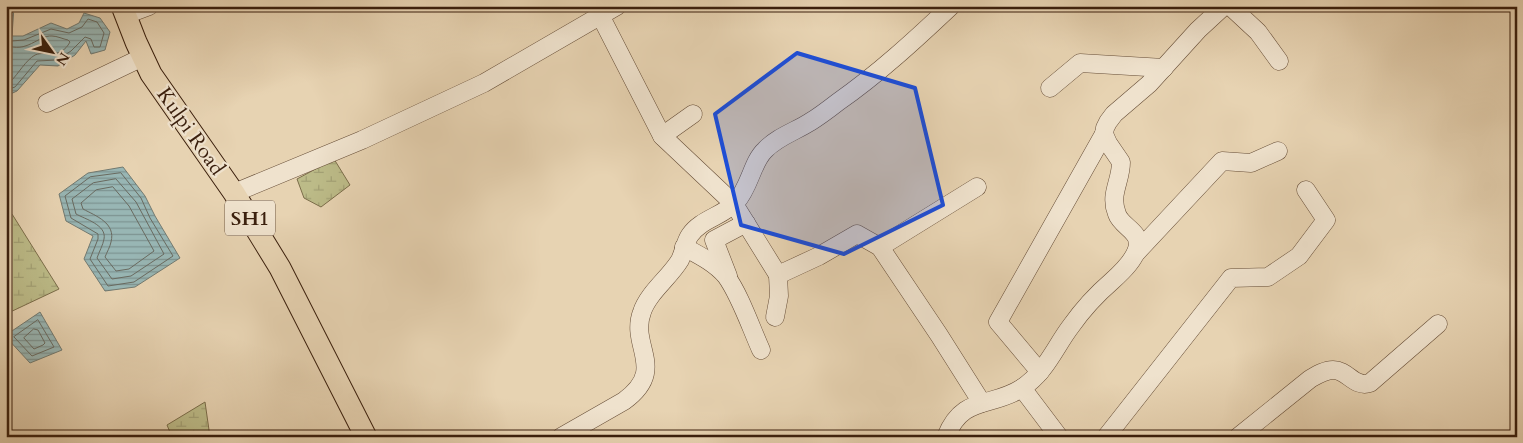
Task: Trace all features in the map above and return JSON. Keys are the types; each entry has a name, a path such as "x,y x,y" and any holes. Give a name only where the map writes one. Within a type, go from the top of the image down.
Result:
{"main road":[{"name":"Kulpi Road","path":"124,10 151,74 234,193 280,268 366,437"}],"street":[{"path":"124,10 149,6"},
{"path":"234,193 362,140 484,83 617,6"},
{"path":"561,437 624,401 641,384 645,375 646,362 639,323 642,310 681,258 688,238 694,230 734,204 742,194 754,171 757,160 764,150 811,122 847,96 951,6"},
{"path":"1040,372 998,322 1114,114 1149,84 1198,30 1224,6"},
{"path":"1230,6 1258,32 1280,60"},
{"path":"600,15 662,136 734,204 778,275 779,296 775,317"},
{"path":"47,103 143,58"},
{"path":"1050,88 1080,63 1164,68"},
{"path":"662,136 693,114"},
{"path":"1104,134 1121,162 1114,195 1117,214 1122,223 1136,236 1138,243 1136,253"},
{"path":"946,437 950,426 958,415 982,403 1022,388 1040,372 1050,361 1070,327 1086,307 1118,276 1136,253 1222,161 1252,163 1278,151"},
{"path":"880,247 977,186"},
{"path":"1106,437 1231,278 1268,278 1299,256 1326,220 1306,190"},
{"path":"746,223 714,240 732,286 761,350"},
{"path":"778,275 819,256 857,234 880,247 982,403"},
{"path":"684,247 714,264 725,275 732,286"},
{"path":"1238,437 1310,379 1319,374 1331,370 1339,371 1359,384 1370,383 1438,324"},
{"path":"1022,388 1059,437"}],"highlighted area":[{"path":"797,53 915,88 943,205 844,254 741,225 715,114"}],"green space":[{"path":"334,159 350,185 321,207 304,198 297,179"},
{"path":"12,214 59,289 6,314 6,218"},
{"path":"205,402 210,437 172,437 167,425"}],"water":[{"path":"6,6 14,6 12,36 23,36 51,23 67,29 79,23 84,13 100,18 110,32 105,50 91,54 86,41 75,55 58,66 40,65 17,91 6,96"},
{"path":"123,167 145,196 180,258 135,287 105,291 84,259 93,236 66,221 59,194 88,173"},
{"path":"40,312 62,350 30,363 6,335"}]}
